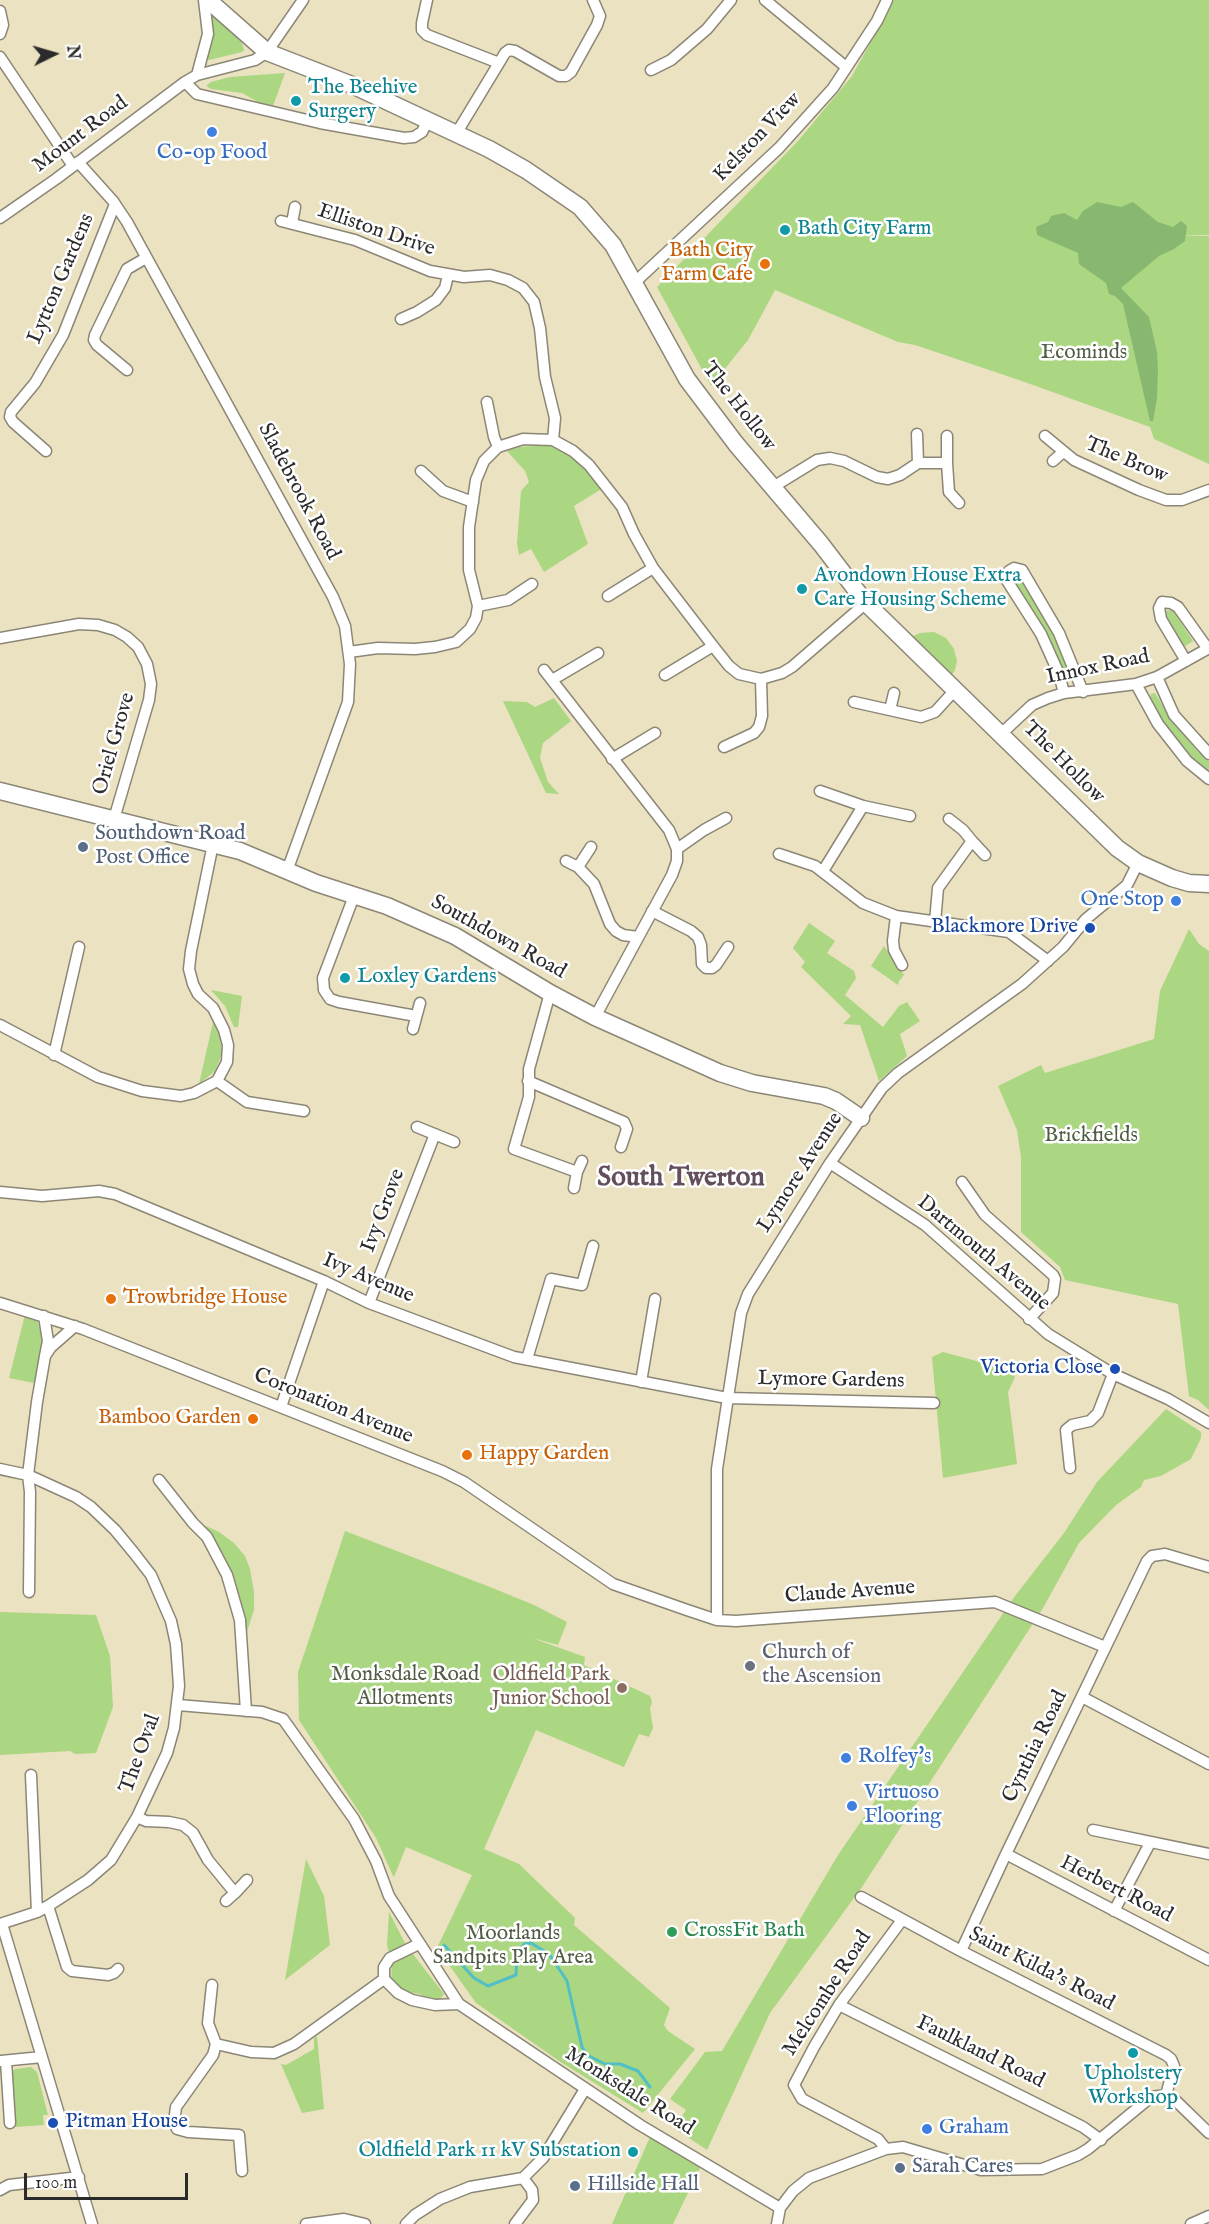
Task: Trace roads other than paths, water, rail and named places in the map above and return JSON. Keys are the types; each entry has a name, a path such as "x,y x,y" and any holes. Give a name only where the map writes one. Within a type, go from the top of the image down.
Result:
{"street":[{"name":"The Hollow","path":"206,0 267,52 352,85 517,164 580,207 613,246 687,379 866,603 1117,848 1138,863 1189,883 1209,884"},
{"path":"197,75 208,34 206,0"},
{"path":"267,52 303,0"},
{"path":"427,0 422,23 422,30 427,35 499,63"},
{"path":"456,134 509,50 515,51 559,76 566,76 571,72 600,16 593,0"},
{"path":"651,70 671,60 707,28 731,0"},
{"path":"765,0 846,68"},
{"name":"Kelston View","path":"633,284 779,148 833,88 877,21 887,0"},
{"path":"0,11 3,25 0,34"},
{"name":"Mount Road","path":"0,218 185,82 197,75 255,60 267,52"},
{"name":"Sladebrook Road","path":"0,57 76,164 115,204 127,222 333,597 345,626 349,652 350,688 343,719 287,871"},
{"path":"185,82 197,94 320,123 404,138 414,137 422,132 428,120"},
{"name":"Lytton Gardens","path":"46,450 13,422 10,417 11,412 35,382 63,335 115,204"},
{"name":"Elliston Drive","path":"295,207 286,222 355,240 429,271 464,277 490,275 508,280 523,288 534,302 540,328 545,377 555,418 553,440"},
{"path":"127,370 94,340 127,269 146,258"},
{"name":"Elliston Drive","path":"401,319 436,300 445,288 448,275"},
{"path":"487,402 498,447"},
{"path":"917,434 918,463"},
{"path":"947,436 949,492 959,503"},
{"name":"The Brow","path":"1045,436 1062,453 1074,460 1120,482 1166,500 1182,500 1209,490"},
{"path":"349,652 390,647 423,649 448,645 461,638 470,629 476,618 478,606 469,570 469,527 476,480 484,461 498,447 523,439 553,440 573,450 589,465 622,507 634,534 654,568 729,666 740,674 761,679 772,677 792,666 866,603"},
{"name":"The Brow","path":"1053,461 1062,453"},
{"path":"773,487 817,460 830,458 844,461 876,477 888,479 900,475 918,463 947,463"},
{"path":"421,471 443,491 473,502"},
{"path":"1064,693 1059,674 1041,634 1006,579 1009,571 1014,567 1022,570 1059,633 1083,692"},
{"path":"608,596 654,568"},
{"path":"478,606 507,600 532,584"},
{"path":"1186,661 1161,619 1159,608 1162,602 1178,607 1209,649"},
{"name":"Oriel Grove","path":"0,638 80,624 98,625 115,630 138,647 147,664 151,684 149,700 114,819"},
{"path":"665,675 713,646"},
{"name":"Innox Road","path":"1001,734 1032,705 1064,693 1136,684 1157,678 1209,649"},
{"path":"552,680 598,652"},
{"path":"544,670 669,830 677,849 677,861 672,875 595,1017"},
{"path":"1157,678 1174,716 1209,754"},
{"path":"724,747 754,733 759,727 762,716 761,679"},
{"path":"1136,684 1158,724 1187,761 1209,779"},
{"path":"854,702 921,717 934,712 955,690"},
{"path":"890,710 894,693"},
{"path":"612,759 655,733"},
{"name":"Southdown Road","path":"0,791 240,851 287,871 396,910 455,936 595,1017 720,1073 752,1083 824,1096 836,1101 861,1118"},
{"path":"819,791 863,806 910,816"},
{"path":"823,871 863,806"},
{"path":"677,849 726,818"},
{"path":"949,819 963,830 985,855"},
{"path":"935,922 938,888 972,841"},
{"path":"0,1025 98,1077 142,1091 181,1096 194,1093 217,1081 227,1062 228,1045 224,1030 213,1008 198,994 189,969 213,844"},
{"path":"578,867 591,847"},
{"path":"779,854 794,857 823,871 863,903 896,916 1010,932 1048,961"},
{"path":"566,861 578,867 594,884 610,924 623,935 638,937"},
{"name":"Lymore Avenue","path":"717,1620 717,1469 741,1313 748,1294 830,1163 882,1088 898,1073 1004,997 1048,961 1086,919 1126,885 1138,863"},
{"path":"354,896 323,978 324,990 330,999 339,1002 416,1016"},
{"path":"652,911 698,937 702,964 706,968 712,968 728,947"},
{"path":"896,916 892,941 894,950 903,965"},
{"path":"54,1055 79,947"},
{"path":"550,993 529,1069 527,1106 514,1149 579,1167 574,1188"},
{"path":"413,1029 420,1003"},
{"path":"217,1081 247,1102 304,1111"},
{"path":"528,1081 624,1122 627,1129 621,1147"},
{"path":"417,1127 454,1142"},
{"name":"Ivy Grove","path":"369,1303 435,1134"},
{"name":"Dartmouth Avenue","path":"830,1163 944,1240 1029,1319 1072,1351 1113,1374 1168,1399 1209,1423"},
{"path":"962,1182 986,1215 1055,1279 1053,1293 1029,1319"},
{"name":"Ivy Avenue","path":"0,1192 42,1196 91,1191 114,1194 324,1281 369,1303 514,1357 727,1398"},
{"path":"527,1359 551,1279 582,1285 593,1246"},
{"path":"281,1407 324,1281"},
{"path":"641,1382 655,1299"},
{"name":"Coronation Avenue","path":"0,1303 75,1326 442,1471 464,1482 613,1584 717,1620"},
{"path":"29,1592 30,1492 28,1474 35,1411 48,1341 44,1316"},
{"path":"45,1356 51,1347 75,1326"},
{"path":"1070,1468 1066,1430 1072,1425 1090,1421 1098,1413 1113,1374"},
{"name":"Lymore Gardens","path":"727,1398 934,1403"},
{"name":"The Oval","path":"0,1469 28,1474 54,1485 91,1508 115,1530 151,1575 171,1621 176,1644 178,1705 166,1754 137,1817 111,1860 88,1880 48,1906 1,1924"},
{"path":"159,1480 207,1537 227,1575 240,1620 246,1711"},
{"name":"Cynthia Road","path":"961,1951 1147,1561 1152,1556 1165,1554 1209,1567"},
{"name":"Claude Avenue","path":"717,1620 736,1621 995,1602 1105,1647"},
{"path":"1082,1698 1209,1764"},
{"name":"Monksdale Road","path":"178,1705 275,1714 284,1719 354,1819 376,1861 388,1896 459,2004 640,2125 780,2208"},
{"path":"31,1774 37,1912"},
{"path":"137,1817 146,1821 183,1825 193,1833 208,1860 235,1893"},
{"path":"1093,1830 1209,1854"},
{"path":"1114,1911 1150,1843"},
{"name":"Herbert Road","path":"1006,1854 1209,1960"},
{"path":"226,1901 247,1880"},
{"name":"Saint Kilda's Road","path":"861,1898 1166,2055 1174,2066 1166,2095"},
{"path":"48,1906 67,1967 72,1971 108,1975 114,1973 118,1968"},
{"name":"Melcombe Road","path":"886,2149 878,2139 802,2099 795,2090 795,2081 839,2005 902,1920"},
{"path":"1,1924 92,2224"},
{"path":"420,1944 390,1958 384,1967 384,1979 398,1993 412,2000 435,2005 459,2004"},
{"path":"216,2044 251,2052 274,2053 294,2044 384,1979"},
{"path":"212,1985 208,2023 216,2044 213,2055 176,2107 174,2122 177,2130 239,2135 242,2171"},
{"name":"Faulkland Road","path":"839,2005 1083,2127 1101,2140"},
{"path":"10,2123 3,2061 42,2056"},
{"path":"406,2224 415,2214 440,2199 470,2187 523,2178 543,2158 585,2089"},
{"path":"777,2224 780,2208 793,2191 809,2178 886,2149 903,2147 981,2170 1042,2169 1078,2155 1101,2140 1151,2097 1166,2095 1175,2100 1209,2133"},
{"path":"0,2190 9,2185 79,2177"},
{"path":"515,2224 533,2200 532,2190 523,2178"},
{"path":"1191,2224 1209,2216"},
{"path":"306,2224 344,2219 364,2224"}],"waterway":[{"path":"444,1945 474,1978 488,1986 516,1975 517,1956 524,1944 531,1943 549,1954 567,1981 582,2047 587,2055 605,2064 620,2064 638,2071 650,2087"}],"place":[{"name":"The Beehive Surgery","path":"296,101"},
{"name":"Co-op Food","path":"212,132"},
{"name":"Bath City Farm","path":"785,230"},
{"name":"Bath City Farm Cafe","path":"765,264"},
{"name":"Avondown House Extra Care Housing Scheme","path":"802,589"},
{"name":"Southdown Road Post Office","path":"83,847"},
{"name":"One Stop","path":"1176,901"},
{"name":"Blackmore Drive","path":"1090,928"},
{"name":"Loxley Gardens","path":"345,978"},
{"name":"Trowbridge House","path":"111,1299"},
{"name":"Victoria Close","path":"1115,1369"},
{"name":"Bamboo Garden","path":"253,1419"},
{"name":"Happy Garden","path":"467,1455"},
{"name":"Church of the Ascension","path":"750,1666"},
{"name":"Oldfield Park Junior School","path":"622,1688"},
{"name":"Rolfey's","path":"846,1758"},
{"name":"Virtuoso Flooring","path":"852,1806"},
{"name":"CrossFit Bath","path":"672,1932"},
{"name":"Upholstery Workshop","path":"1133,2053"},
{"name":"Pitman House","path":"53,2123"},
{"name":"Graham","path":"927,2129"},
{"name":"Oldfield Park 11 kV Substation","path":"633,2152"},
{"name":"Sarah Cares","path":"900,2168"},
{"name":"Hillside Hall","path":"575,2186"}],"district":[{"name":"South Twerton","path":"681,1179"}],"park label":[{"name":"Ecominds","path":"1084,354"},
{"name":"Brickfields","path":"1091,1137"},
{"name":"Monksdale Road Allotments","path":"405,1688"},
{"name":"Moorlands Sandpits Play Area","path":"513,1947"}]}
